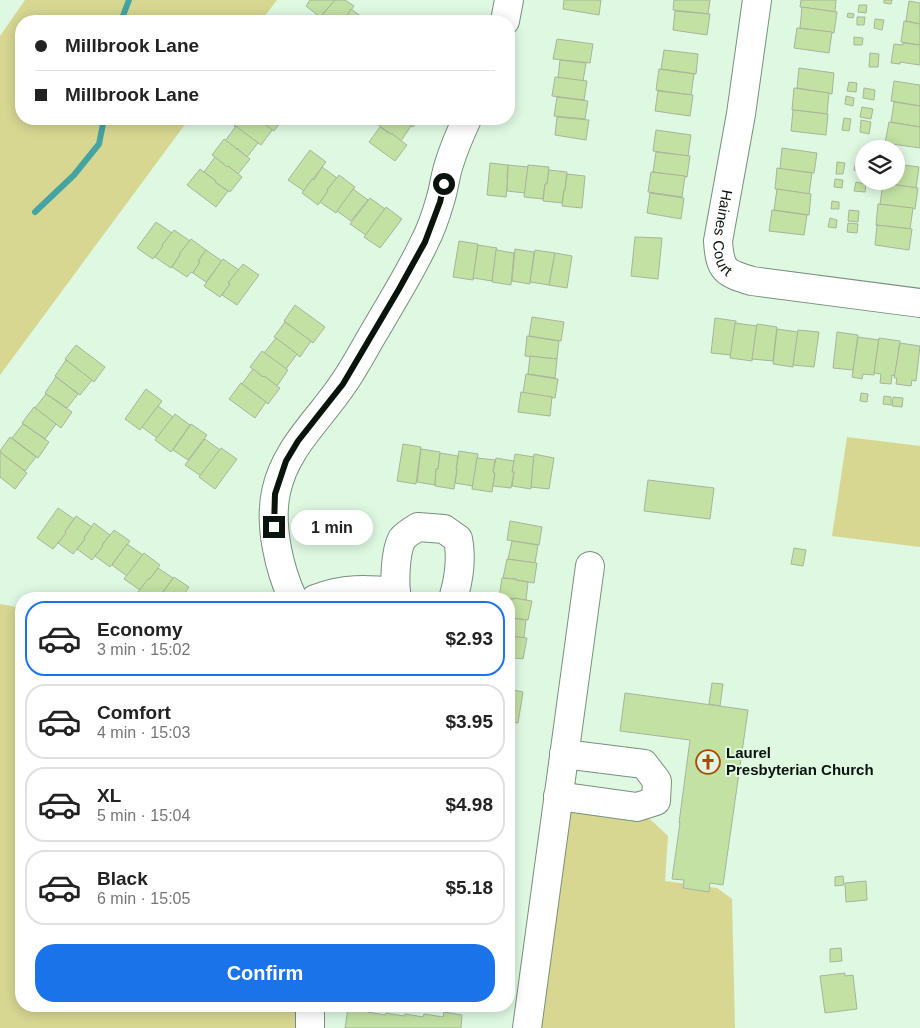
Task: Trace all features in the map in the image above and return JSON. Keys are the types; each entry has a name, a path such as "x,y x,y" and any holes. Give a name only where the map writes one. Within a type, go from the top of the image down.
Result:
{"street":[{"path":"506,15 509,0"},
{"name":"Haines Court","path":"756,0 741,114 718,241 719,254 723,265 728,272 735,276 752,281 920,303"},
{"path":"290,592 277,551 274,527 275,494 280,476 286,461 298,441 343,384 425,242 440,202 448,165 464,125"},
{"path":"396,592 395,574 402,538 418,527 430,527 444,529 458,539 460,560 455,592"},
{"path":"526,1028 590,566"},
{"path":"340,592 370,589 383,592"},
{"path":"558,796 637,807 656,801 657,781 644,764 564,754"},
{"path":"310,1012 310,1028"}],"green space":[{"path":"25,0 277,0 266,15 15,15 15,125 185,125 0,375 0,36"},
{"path":"847,437 920,446 920,547 832,536"},
{"path":"0,604 15,607 15,1012 310,1012 311,1028 0,1028"},
{"path":"558,796 637,807 668,836 665,881 717,888 732,899 735,1028 527,1028"}],"building":[{"path":"310,0 335,0 322,15 317,15 306,6"},
{"path":"335,0 345,0 354,6 348,15 322,15"},
{"path":"564,0 601,0 599,15 563,9"},
{"path":"674,0 710,0 708,14 673,10"},
{"path":"801,0 836,0 835,12 800,7"},
{"path":"884,0 892,0 891,4 884,3"},
{"path":"909,1 920,3 920,24 906,21"},
{"path":"859,5 867,5 866,13 858,12"},
{"path":"802,7 837,12 834,33 800,28"},
{"path":"351,9 359,15 347,15"},
{"path":"675,11 710,14 707,35 673,30"},
{"path":"848,13 854,14 853,18 847,17"},
{"path":"857,17 865,17 864,25 857,25"},
{"path":"875,19 884,20 882,30 874,28"},
{"path":"904,21 920,24 920,45 901,42"},
{"path":"797,28 832,32 829,53 794,48"},
{"path":"854,37 863,38 862,45 854,45"},
{"path":"557,39 593,44 590,63 553,59"},
{"path":"903,43 920,45 920,65 900,62 900,64 891,63 894,44 903,45"},
{"path":"664,50 698,54 696,74 661,69"},
{"path":"870,53 879,54 878,67 869,67"},
{"path":"560,60 586,63 583,81 558,78"},
{"path":"799,68 834,73 832,94 797,88"},
{"path":"659,69 694,74 691,95 656,90"},
{"path":"555,77 587,81 584,100 552,96"},
{"path":"894,81 920,85 920,106 891,101"},
{"path":"849,82 857,83 856,92 847,91"},
{"path":"794,88 829,93 827,114 792,110"},
{"path":"864,88 875,90 874,100 863,98"},
{"path":"658,91 693,95 690,116 655,111"},
{"path":"846,96 854,98 853,106 845,104"},
{"path":"557,97 588,101 585,119 554,116"},
{"path":"894,102 920,106 920,127 891,122"},
{"path":"862,107 873,109 871,119 860,117"},
{"path":"793,110 828,114 826,135 791,131"},
{"path":"557,117 589,120 586,140 555,135"},
{"path":"844,118 851,119 849,131 842,130"},
{"path":"861,120 871,122 869,134 860,132"},
{"path":"889,122 920,127 920,148 905,146 905,140 886,140"},
{"path":"266,125 278,125 274,131"},
{"path":"267,125 273,129 261,145 234,126"},
{"path":"378,125 411,126 401,141"},
{"path":"236,126 258,143 247,157 225,141"},
{"path":"380,127 407,145 395,161 369,142"},
{"path":"656,130 691,135 688,156 653,151"},
{"path":"224,139 250,159 238,174 212,155"},
{"path":"782,148 817,153 814,173 780,169"},
{"path":"310,150 326,162 304,191 288,180"},
{"path":"656,152 690,156 687,177 653,172"},
{"path":"215,157 242,177 230,192 204,172"},
{"path":"837,162 845,163 843,174 836,174"},
{"path":"490,163 508,165 506,197 487,195"},
{"path":"508,165 528,167 525,193 507,191"},
{"path":"528,165 549,167 543,199 524,197"},
{"path":"905,165 919,167 916,188 905,186"},
{"path":"322,167 337,178 318,205 302,193 312,179 314,180"},
{"path":"777,168 812,173 809,194 775,189"},
{"path":"200,169 228,191 216,207 187,185"},
{"path":"549,170 567,172 562,203 543,201"},
{"path":"651,172 685,176 682,197 648,192"},
{"path":"567,174 585,176 582,208 562,206"},
{"path":"339,175 355,187 336,213 320,202"},
{"path":"835,179 843,180 842,188 834,187"},
{"path":"855,186 855,190 865,190 865,192 854,191"},
{"path":"905,186 918,188 915,209 880,204 882,190 905,190"},
{"path":"353,189 368,200 351,221 337,211"},
{"path":"777,189 811,194 809,215 774,210"},
{"path":"650,193 684,198 681,219 647,213"},
{"path":"370,198 385,209 366,235 350,224"},
{"path":"832,201 839,202 839,209 831,209"},
{"path":"878,204 913,208 910,229 876,225"},
{"path":"386,207 402,219 380,248 364,237"},
{"path":"772,210 807,215 804,235 769,231"},
{"path":"849,210 859,211 858,222 848,221"},
{"path":"830,218 837,220 836,228 828,227"},
{"path":"156,222 172,233 153,259 137,248"},
{"path":"848,223 858,224 857,233 847,232"},
{"path":"877,225 912,229 909,250 875,245"},
{"path":"174,230 190,241 179,254 171,268 155,257"},
{"path":"635,237 662,238 658,279 631,276"},
{"path":"191,239 206,250 198,261 200,262 193,273 191,272 187,277 172,267 179,254"},
{"path":"459,241 478,244 473,280 453,277"},
{"path":"478,245 497,248 492,281 473,278"},
{"path":"515,249 534,252 530,284 512,281"},
{"path":"206,250 222,261 206,282 193,273 200,262 198,261"},
{"path":"496,250 514,253 511,285 492,282"},
{"path":"535,250 555,253 549,285 530,282"},
{"path":"555,253 572,256 567,288 549,285"},
{"path":"223,259 239,270 228,283 230,284 220,297 204,286"},
{"path":"243,264 259,275 237,305 222,295 230,284 228,283"},
{"path":"295,305 325,327 313,343 284,321"},
{"path":"532,317 564,322 561,341 529,336"},
{"path":"715,318 736,321 731,355 711,353"},
{"path":"285,322 311,341 300,357 274,337"},
{"path":"735,323 757,326 752,361 730,358"},
{"path":"757,324 777,327 773,361 752,359"},
{"path":"777,329 798,332 793,367 773,364"},
{"path":"798,330 819,332 814,367 793,365"},
{"path":"837,332 858,335 853,370 833,368"},
{"path":"527,336 559,341 557,359 525,356"},
{"path":"858,337 879,340 874,375 863,374 862,379 852,377"},
{"path":"276,338 297,354 286,369 264,353"},
{"path":"879,338 900,341 895,376 892,375 891,384 880,383 881,374 874,373"},
{"path":"900,343 920,346 916,381 912,380 911,386 896,384 897,378 894,378"},
{"path":"76,345 105,367 94,382 65,359"},
{"path":"262,351 288,370 277,386 250,367"},
{"path":"530,356 557,359 555,378 528,374"},
{"path":"66,360 92,380 80,395 55,376"},
{"path":"253,369 280,388 268,404 242,384"},
{"path":"526,374 558,379 555,398 523,393"},
{"path":"56,377 78,394 67,408 45,393"},
{"path":"241,383 266,402 255,418 229,399"},
{"path":"146,389 162,401 140,430 125,419"},
{"path":"521,392 552,397 550,416 518,412"},
{"path":"861,393 868,394 867,402 860,401"},
{"path":"46,394 72,412 61,428 35,408"},
{"path":"884,396 891,397 891,405 883,404"},
{"path":"893,397 903,398 902,407 892,406"},
{"path":"158,406 173,417 157,438 142,427"},
{"path":"34,407 56,424 45,439 22,423"},
{"path":"175,414 190,425 171,452 155,440"},
{"path":"23,424 49,442 38,458 12,438"},
{"path":"191,424 207,435 188,460 173,450"},
{"path":"10,437 36,457 25,471 0,452"},
{"path":"205,439 220,450 201,476 185,465"},
{"path":"403,444 421,447 416,484 397,481"},
{"path":"221,448 237,459 215,489 199,477"},
{"path":"421,449 440,452 435,485 417,482"},
{"path":"459,451 478,454 473,486 455,483"},
{"path":"0,452 27,473 15,489 0,477"},
{"path":"440,453 458,456 454,489 435,486 436,469 438,469"},
{"path":"515,454 534,457 531,489 512,486"},
{"path":"534,454 554,458 549,489 531,487"},
{"path":"477,458 495,460 492,492 472,489"},
{"path":"496,458 514,461 511,488 493,486"},
{"path":"648,480 714,488 710,519 644,511"},
{"path":"58,508 74,519 53,549 37,538"},
{"path":"76,516 92,527 73,554 58,543"},
{"path":"510,521 542,527 539,545 507,540"},
{"path":"94,523 110,535 92,560 77,549"},
{"path":"114,530 130,541 110,567 95,556"},
{"path":"512,541 538,545 535,563 508,559"},
{"path":"127,544 143,555 127,576 112,565"},
{"path":"794,548 806,550 803,566 791,564"},
{"path":"144,553 160,565 140,590 124,579"},
{"path":"507,559 537,563 534,583 503,578"},
{"path":"158,568 173,578 163,592 138,592"},
{"path":"174,577 189,587 186,592 163,592"},
{"path":"502,578 528,582 526,600 515,599 515,592 500,592"},
{"path":"515,598 532,601 528,620 515,618"},
{"path":"515,618 526,620 524,638 515,637"},
{"path":"515,637 527,638 523,659 515,658"},
{"path":"712,683 723,684 720,706 709,704"},
{"path":"515,690 523,692 518,723 515,723"},
{"path":"625,693 748,710 723,885 710,883 709,892 683,888 684,880 672,879 690,740 620,731"},
{"path":"843,876 844,885 835,886 835,877"},
{"path":"866,881 867,900 846,902 845,883"},
{"path":"841,948 842,961 830,962 830,949"},
{"path":"845,973 845,976 853,975 857,1009 825,1013 820,976"},
{"path":"347,1012 368,1012 385,1015 386,1013 404,1016 405,1014 423,1017 424,1014 443,1017 444,1012 462,1015 461,1028 345,1028"}],"waterway":[{"path":"123,15 129,0"},
{"path":"35,212 74,175 99,144 103,125"}],"place":[{"name":"Laurel Presbyterian Church","path":"708,762"}],"route":[{"path":"274,527 275,494 286,461 298,441 343,384 399,289 425,242 440,202 444,184"}]}
